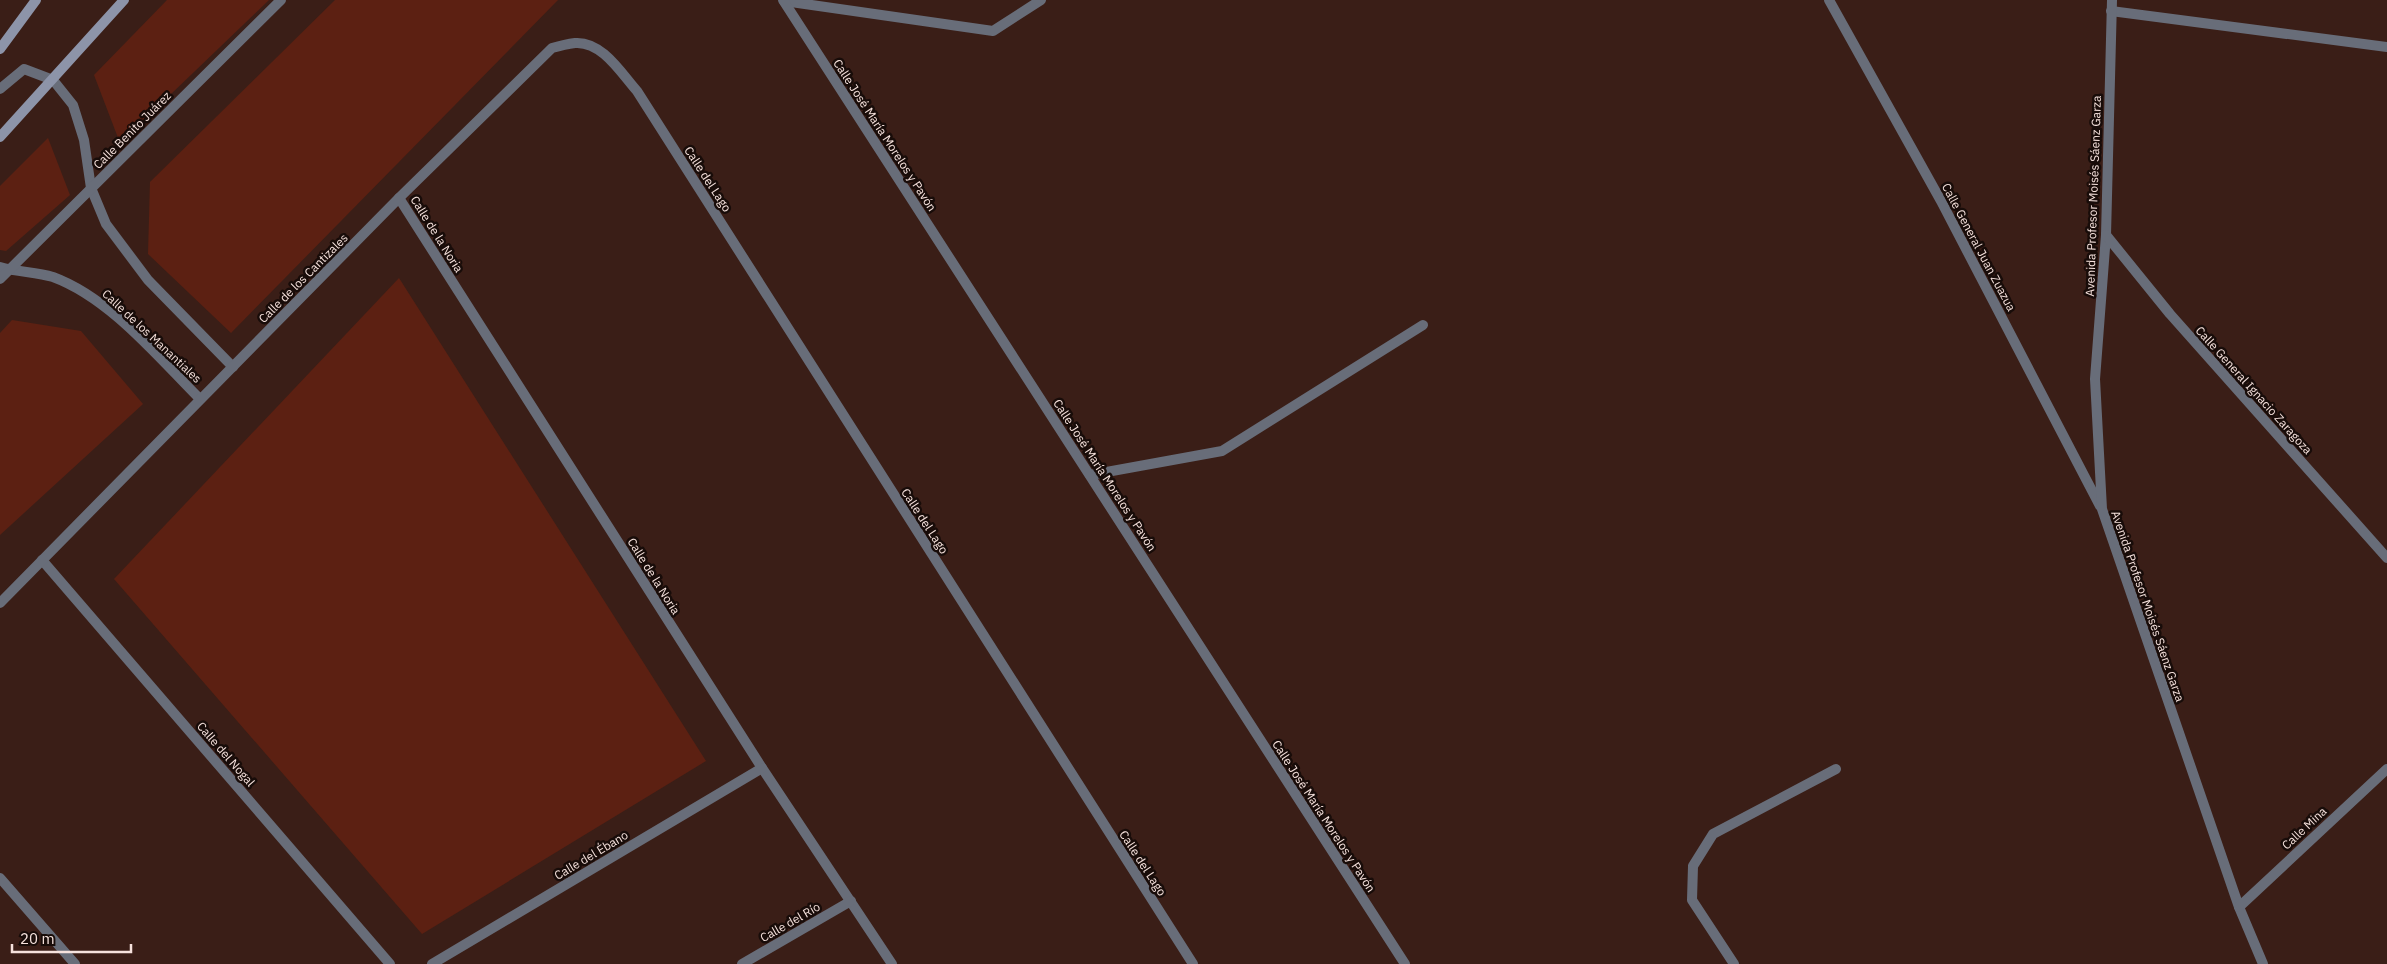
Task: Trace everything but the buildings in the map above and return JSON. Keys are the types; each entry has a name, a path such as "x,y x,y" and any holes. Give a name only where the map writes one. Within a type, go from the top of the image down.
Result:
{"main road":[{"path":"0,49 4,37 36,0"},
{"path":"0,137 124,0"}],"street":[{"name":"Calle Benito Juárez","path":"0,279 4,268 90,188 281,0"},
{"path":"784,1 993,31 1041,0"},
{"name":"Calle General Juan Zuazua","path":"1829,0 1941,201 2102,509"},
{"name":"Avenida Profesor Moisés Sáenz Garza","path":"2112,0 2106,235 2095,379 2102,509 2239,906 2263,964"},
{"name":"Calle José María Morelos y Pavón","path":"784,1 1405,964"},
{"path":"2111,11 2387,47"},
{"name":"Calle de los Cantizales","path":"0,602 400,198 552,48 576,43 594,47 611,60 637,91"},
{"path":"0,89 24,69 53,80 74,105 84,140 90,188 106,224 148,280 233,367"},
{"name":"Calle del Lago","path":"637,91 1193,964"},
{"name":"Calle de la Noria","path":"400,198 762,768 892,964"},
{"name":"Calle General Ignacio Zaragoza","path":"2106,235 2177,321 2386,555"},
{"name":"Calle de los Manantiales","path":"4,268 52,277 85,292 141,341 200,399"},
{"path":"1090,475 1222,451 1423,325"},
{"name":"Calle del Nogal","path":"42,560 390,964"},
{"name":"Calle del Ébano","path":"432,964 762,768"},
{"name":"Calle Mina","path":"2239,906 2387,768"},
{"path":"1734,964 1692,900 1693,866 1713,834 1836,769"},
{"path":"0,878 75,964"},
{"name":"Calle del Río","path":"742,964 851,901"}],"shaded area":[{"path":"167,0 269,0 120,143 94,75"},
{"path":"335,0 558,0 231,333 148,254 150,182"},
{"path":"48,138 70,195 6,251 0,250 0,186"},
{"path":"399,278 706,761 422,934 114,579"},
{"path":"12,320 81,331 143,404 0,535 0,333"}]}
